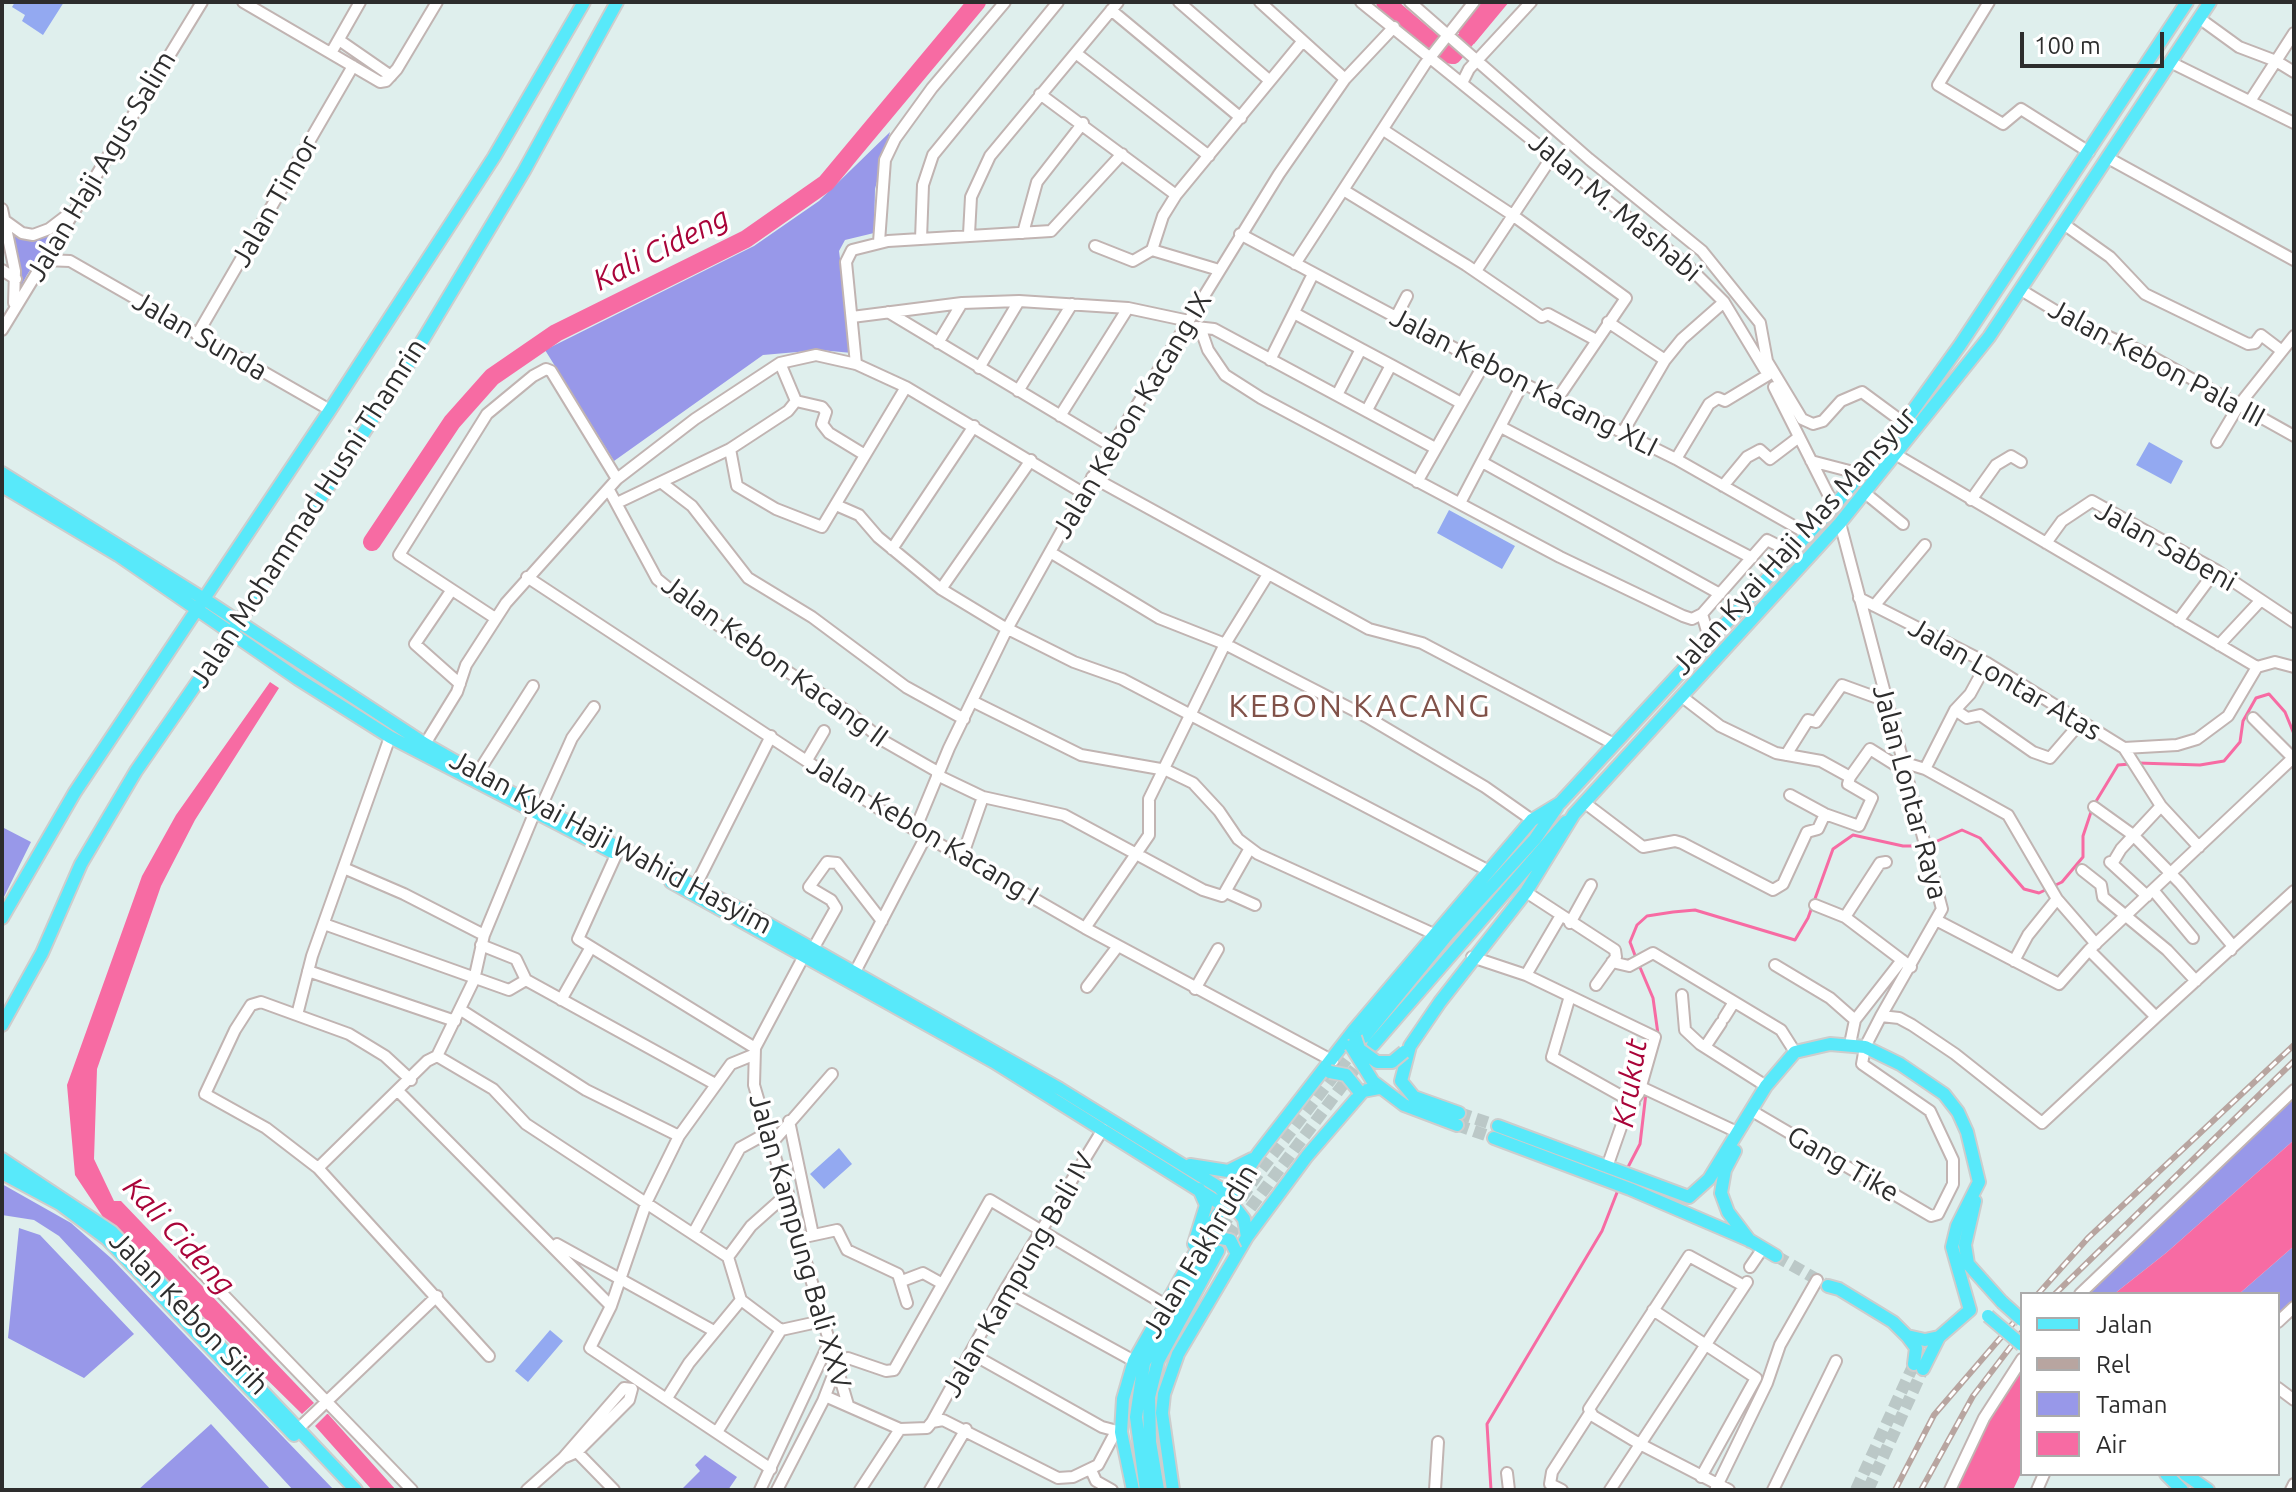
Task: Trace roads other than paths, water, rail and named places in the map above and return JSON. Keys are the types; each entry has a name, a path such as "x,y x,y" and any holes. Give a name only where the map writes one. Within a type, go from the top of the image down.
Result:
{"main road":[{"name":"Jalan Mohammad Husni Thamrin","path":"2,918 75,792 330,410 494,157 584,2"},
{"name":"Jalan Mohammad Husni Thamrin","path":"2,1025 42,953 81,864 136,771 235,628 406,368 524,171 617,2"},
{"name":"Jalan Kyai Haji Mas Mansyur","path":"1358,1039 1434,934 1532,820 1560,803 1789,551 1834,506 1904,423 1960,345 2187,2"},
{"name":"Jalan Kyai Haji Mas Mansyur","path":"1407,1049 1472,957 1526,892 1574,814 1840,523 1989,337 2210,2"},
{"name":"Jalan Kyai Haji Wahid Hasyim","path":"2,473 235,628 390,737 537,811 696,885 762,926"},
{"name":"Jalan Kyai Haji Wahid Hasyim","path":"2,486 201,605"},
{"name":"Jalan Kyai Haji Wahid Hasyim","path":"302,674 616,855 809,951 1199,1189 1227,1202"},
{"name":"Jalan Fakhrudin","path":"1358,1039 1535,839 1560,803"},
{"name":"Jalan Fakhrudin","path":"1158,1490 1150,1442 1149,1397 1158,1361 1227,1202 1258,1154 1329,1069 1574,814"},
{"name":"Jalan Kyai Haji Wahid Hasyim","path":"809,951 855,972 1060,1089 1176,1161 1227,1202"},
{"path":"1358,1039 1359,1049 1377,1062 1392,1062 1407,1049"},
{"path":"1358,1039 1375,1084 1404,1105 1458,1119 1414,1097 1403,1087 1401,1075 1407,1049"},
{"path":"1751,1241 1728,1212 1721,1193 1725,1170 1766,1086 1795,1052 1830,1044 1865,1047 1900,1064 1944,1094 1958,1112 1979,1182 1965,1245 1968,1264 2020,1318"},
{"path":"1329,1069 1346,1075 1358,1094"},
{"name":"Jalan Fakhrudin","path":"1173,1490 1162,1413 1164,1394 1178,1354 1247,1237 1358,1094 1375,1084"},
{"path":"1632,1184 1683,1198 1695,1195 1750,1115"},
{"path":"1496,1132 1607,1171 1776,1256"},
{"path":"1176,1161 1228,1171 1237,1169 1258,1154"},
{"name":"Jalan Kebon Sirih","path":"2,1159 112,1232 302,1426 356,1490"},
{"name":"Jalan Kebon Sirih","path":"2,1173 60,1204 107,1239 346,1490"},
{"path":"1192,1258 1192,1248 1206,1205 1199,1189"},
{"path":"1970,1310 1952,1247 1957,1226 1978,1190"},
{"path":"1227,1202 1244,1219 1247,1237"},
{"path":"1211,1242 1230,1240 1236,1254"},
{"name":"Jalan Fakhrudin","path":"1133,1490 1118,1432 1134,1361 1192,1258 1211,1242"},
{"name":"Jalan Fakhrudin","path":"1146,1490 1136,1417 1144,1363 1211,1242"},
{"path":"1822,1283 1839,1289 1893,1322 1916,1348 1918,1366 1939,1337 1970,1310"},
{"path":"1970,1310 1988,1316 2020,1343"},
{"path":"1903,1333 1925,1340 1939,1337"},
{"path":"2189,1476 2208,1490"}],"street":[{"name":"Jalan Haji Agus Salim","path":"2,330 202,2"},
{"path":"243,2 380,82 391,76 437,2"},
{"path":"331,53 360,2"},
{"path":"879,242 885,160 895,139 932,88 1005,2"},
{"path":"921,239 923,185 933,155 1058,2"},
{"path":"1179,2 1270,81"},
{"path":"1260,2 1345,79"},
{"name":"Jalan M. Mashabi","path":"1361,2 1463,81 1688,266 1724,302 1768,375 1834,506"},
{"path":"1410,2 1589,159 1702,251 1760,323 1767,361 1802,419 1813,424 1823,421 1841,401 1862,392 1904,423"},
{"path":"1295,264 1432,56 1474,2"},
{"path":"1463,81 1477,59 1531,2"},
{"path":"1989,2 1938,83 2003,124 2021,109 2089,152"},
{"path":"969,234 971,197 990,156 1115,6 1241,118"},
{"path":"2199,18 2239,47 2276,61 2294,72"},
{"name":"Jalan Kebon Kacang IX","path":"915,830 938,773 1007,629 1092,477 1240,234 1345,79 1394,27"},
{"path":"2250,101 2291,44 2294,33"},
{"path":"339,40 391,76"},
{"path":"1095,246 1133,261 1152,250 1176,195 1302,42"},
{"path":"1077,54 1209,156"},
{"path":"2170,62 2294,123"},
{"name":"Jalan Timor","path":"197,335 353,66"},
{"path":"1040,94 1176,195"},
{"path":"1023,233 1037,182 1083,123"},
{"path":"1385,131 1511,214 1626,298 1558,398"},
{"path":"856,364 847,258 857,247 879,242 969,234 1045,232 1060,224 1122,154"},
{"path":"1476,271 1553,155"},
{"path":"2108,158 2294,260"},
{"path":"1345,191 1476,271 1542,317 1548,314 1596,340"},
{"path":"3,218 22,233 41,233 65,217 78,202"},
{"path":"3,218 16,279 12,313"},
{"path":"2065,225 2110,257 2145,294 2248,344 2255,343 2261,335 2282,351"},
{"name":"Jalan Kebon Kacang XLI","path":"1240,234 1484,364 1676,459 1806,533"},
{"path":"59,236 70,261"},
{"path":"1152,250 1219,270"},
{"name":"Jalan Sunda","path":"44,260 70,261 330,410"},
{"path":"2,270 16,279"},
{"path":"1270,360 1313,274"},
{"name":"Jalan Kebon Pala III","path":"2021,290 2069,319 2149,355 2294,436"},
{"path":"1396,317 1407,296"},
{"path":"852,317 962,303 1019,301 1128,308 1214,329 1435,448"},
{"path":"979,368 1019,301"},
{"path":"1623,432 1665,360 1682,339 1724,302"},
{"path":"938,343 962,303"},
{"path":"1018,391 1072,304"},
{"path":"1060,416 1128,308"},
{"path":"888,312 1111,446"},
{"path":"1294,313 1461,403"},
{"path":"1608,322 1665,360"},
{"path":"1200,327 1208,350 1225,375 1417,482 1560,557 1683,616 1692,619 1702,614 1767,540 1789,551"},
{"path":"2217,442 2239,405 2294,336"},
{"path":"1337,395 1361,349"},
{"path":"425,744 460,684 466,665 495,618 527,577 617,479 695,419 780,363 816,355 856,364 906,387 1083,493"},
{"path":"780,363 796,401"},
{"path":"1417,482 1484,364"},
{"path":"1367,410 1391,365"},
{"path":"495,618 400,558 399,553 477,427 495,406 533,376 546,369 551,371 617,479"},
{"path":"1676,459 1709,404 1718,398 1725,401 1768,375"},
{"path":"1460,503 1523,383"},
{"path":"730,449 737,486 776,509 822,527 906,387"},
{"path":"620,507 730,449 788,411 796,401"},
{"path":"796,401 824,408 822,424 829,433 865,455"},
{"path":"892,549 974,426"},
{"path":"1501,427 1752,558"},
{"path":"1723,486 1747,457 1760,450 1769,459 1799,437"},
{"name":"Jalan Sabeni","path":"1895,454 2257,667"},
{"path":"1971,500 1996,465 2011,456 2021,462"},
{"path":"941,589 1031,460"},
{"path":"1811,461 1861,474"},
{"path":"1482,462 1720,594"},
{"path":"1092,477 1267,576 1369,629 1422,643 1612,743"},
{"path":"662,483 700,515 748,578 812,617 906,687 964,719"},
{"name":"Jalan Kebon Kacang II","path":"609,490 647,565 665,586 694,609 851,714 882,740 983,797 1064,815 1203,890 1221,896 1225,892 1255,905"},
{"path":"1865,493 1903,524"},
{"name":"Jalan Sabeni","path":"2046,543 2062,521 2092,501 2216,570 2294,622"},
{"path":"836,505 859,515 892,549 941,589 1007,629 1086,667 1122,679 1489,871"},
{"name":"Jalan Lontar Raya","path":"1840,523 1942,909 1865,1047"},
{"path":"1874,606 1925,545"},
{"path":"1050,552 1159,618 1225,644 1413,744 1532,820"},
{"path":"2178,621 2216,570"},
{"path":"1085,928 1152,828 1149,799 1166,770 1225,644 1267,576"},
{"name":"Jalan Kebon Kacang I","path":"527,577 915,830 1329,1069"},
{"path":"451,591 415,644 460,684"},
{"name":"Jalan Lontar Atas","path":"1859,598 1987,663 2126,752 2161,806 2199,847"},
{"path":"2219,645 2261,600"},
{"path":"1702,614 1709,638"},
{"path":"2126,752 2177,745 2205,734 2228,716 2257,667 2275,662 2294,667"},
{"path":"1925,769 1955,710 1970,694 1987,663"},
{"path":"477,774 533,686"},
{"path":"1786,755 1808,720 1816,722 1838,687 1886,701"},
{"path":"1681,696 1720,726 1776,753 1821,761 1850,777"},
{"path":"974,702 1081,755 1166,770 1203,791 1238,839 1250,848 1434,934"},
{"path":"318,1168 427,1061 437,1056 474,980 483,940 537,811 572,738 594,707"},
{"path":"1955,710 1967,718 1980,715 2033,752 2050,758 2082,721"},
{"path":"1938,921 2056,985 2294,758 2253,718"},
{"path":"807,760 824,731"},
{"path":"696,885 771,736"},
{"path":"297,1015 308,971 390,737"},
{"path":"1790,795 1825,814 1859,825 1872,798 1848,784 1870,749 1904,767 1925,769 2008,815 2053,891 2093,947 2156,1017"},
{"path":"962,857 983,797"},
{"path":"1585,803 1643,847 1675,841 1682,843 1766,888 1778,890 1799,854 1807,832 1818,829 1825,814"},
{"path":"2161,806 2110,862 2150,893 2193,938"},
{"path":"2094,807 2133,835 2203,907 2232,945 2231,950"},
{"path":"855,972 926,836"},
{"path":"1225,892 1250,848"},
{"path":"616,855 577,937 754,1051"},
{"path":"771,1469 591,1349 621,1280 647,1201 679,1136 731,1064 754,1051 836,908 831,900 809,887 827,862 837,863 882,921"},
{"path":"1845,917 1880,863 1886,862"},
{"path":"346,869 516,959 526,980 715,1084"},
{"path":"2082,870 2101,885 2103,897 2167,950 2196,981"},
{"path":"1570,923 1591,885"},
{"path":"2014,961 2053,891"},
{"path":"1881,1016 1899,1018 1912,1025 2042,1123 2294,891"},
{"path":"1526,892 1615,950 1612,962 1596,985"},
{"path":"1815,905 1845,917 1911,967"},
{"path":"1526,975 1560,917"},
{"path":"324,924 511,991 526,980"},
{"path":"1087,987 1118,946"},
{"path":"561,1000 591,947"},
{"path":"1195,989 1218,949"},
{"path":"1612,962 1621,967 1653,953 1781,1030 1795,1052"},
{"path":"1472,957 1526,975 1655,1037 1645,1088 1627,1110 1607,1171"},
{"path":"1850,1044 1855,1020 1902,960"},
{"path":"1775,965 1830,998 1855,1020"},
{"path":"308,971 455,1021"},
{"path":"1682,995 1685,1030 1705,1047 1766,1086"},
{"path":"1570,996 1552,1057 1634,1103"},
{"path":"411,1080 358,1039 261,1002 251,1005 235,1030 205,1094 266,1128 318,1168 489,1356"},
{"path":"1705,1047 1734,1002"},
{"path":"461,1010 586,1090 679,1136"},
{"name":"Gang Tike","path":"1750,1115 1934,1216 1953,1184 1953,1160 1945,1140 1930,1111 1863,1067 1865,1047"},
{"name":"Jalan Kampung Bali XXV","path":"754,1051 755,1094 788,1193 806,1236 822,1321 848,1405"},
{"path":"437,1056 493,1089 526,1124 728,1257 741,1300 781,1330"},
{"path":"694,1232 740,1148 770,1137 832,1074"},
{"path":"1645,1088 1737,1132"},
{"path":"2082,1292 2294,1090"},
{"path":"398,1091 611,1306"},
{"path":"789,1121 806,1236 837,1230 847,1250 898,1274 907,1303"},
{"name":"Jalan Kampung Bali IV","path":"932,1422 1005,1290 1103,1129"},
{"path":"728,1257 751,1226 788,1193"},
{"path":"777,1490 825,1396 837,1365 848,1358 886,1371 894,1370 990,1200 1164,1304"},
{"path":"545,1237 714,1331"},
{"path":"1752,1266 1763,1248"},
{"path":"185,1255 325,1405 412,1490"},
{"path":"1562,1490 1550,1484 1552,1472 1590,1413 1589,1405 1690,1255 1743,1284 1610,1490"},
{"path":"902,1281 923,1273 941,1283"},
{"path":"1716,1487 1767,1383 1780,1345 1822,1283"},
{"path":"1005,1290 1134,1361"},
{"path":"302,1426 437,1296"},
{"path":"667,1398 714,1331 741,1300"},
{"path":"1653,1310 1705,1341 1756,1378 1701,1477"},
{"path":"717,1432 781,1330 822,1321"},
{"path":"760,1490 829,1343"},
{"path":"825,1396 900,1429 927,1428 932,1422 943,1420 1058,1478 1065,1479 1091,1470 1105,1456 1118,1432 972,1354"},
{"path":"1773,1490 1836,1361"},
{"path":"1950,1490 1984,1418 2020,1362"},
{"path":"527,1490 574,1449 629,1400 632,1389 624,1388 574,1449"},
{"path":"1590,1413 1716,1487 1729,1490"},
{"path":"860,1490 900,1429"},
{"path":"930,1490 966,1429"},
{"path":"1435,1490 1438,1442"},
{"path":"574,1449 614,1490"},
{"path":"1091,1470 1096,1481 1112,1490"},
{"path":"1507,1473 1509,1490"},
{"path":"2291,1490 2294,1484"}],"water":[{"path":"1480,2 1509,2 1474,44 1456,31"},
{"path":"270,682 279,688 195,820 161,886 97,1069 94,1159 114,1201 121,1201 314,1403 302,1414 105,1220 75,1175 67,1085 142,876 176,815"},
{"path":"2294,1140 2294,1246 2241,1292 2117,1292 2166,1253"},
{"path":"2020,1374 2020,1475 2013,1490 1955,1490 1995,1405"},
{"path":"327,1414 396,1490 372,1490 315,1426"}],"waterway":[{"name":"Kali Cideng","path":"372,542 452,422 492,377 556,333 746,239 826,183 977,2"},
{"path":"1385,2 1446,54 1453,55 1496,2"},
{"name":"Krukut","path":"2138,763 2200,765 2224,761 2240,742 2243,721 2256,698 2269,694 2285,712 2294,734"},
{"name":"Krukut","path":"2095,803 2118,765 2130,764"},
{"name":"Krukut","path":"1636,958 1630,942 1637,925 1647,916 1673,912 1695,910 1795,940 1808,918 1833,849 1853,835 1903,846 1926,846 1962,830 1980,838 2024,889 2039,893 2062,882 2083,857 2083,836 2092,809"},
{"name":"Krukut","path":"1639,965 1653,998 1658,1034"},
{"name":"Krukut","path":"1627,1169 1640,1144 1648,1076"},
{"name":"Krukut","path":"1491,1490 1487,1424 1602,1231 1618,1190"}],"tunnel":[{"path":"1211,1243 1260,1171 1360,1042"},
{"path":"1218,1251 1366,1054"},
{"path":"1459,1113 1498,1126"},
{"path":"1457,1125 1494,1138"},
{"path":"1776,1256 1825,1284"},
{"path":"1856,1490 1914,1364"},
{"path":"1868,1490 1923,1369"}],"railway":[{"path":"2040,1292 2088,1238 2294,1045"},
{"path":"2057,1292 2294,1061"},
{"path":"1895,1490 1934,1415 2020,1315"},
{"path":"1921,1490 1973,1396 2020,1335"}],"district":[{"name":"KEBON KACANG","path":"1360,706"}]}
